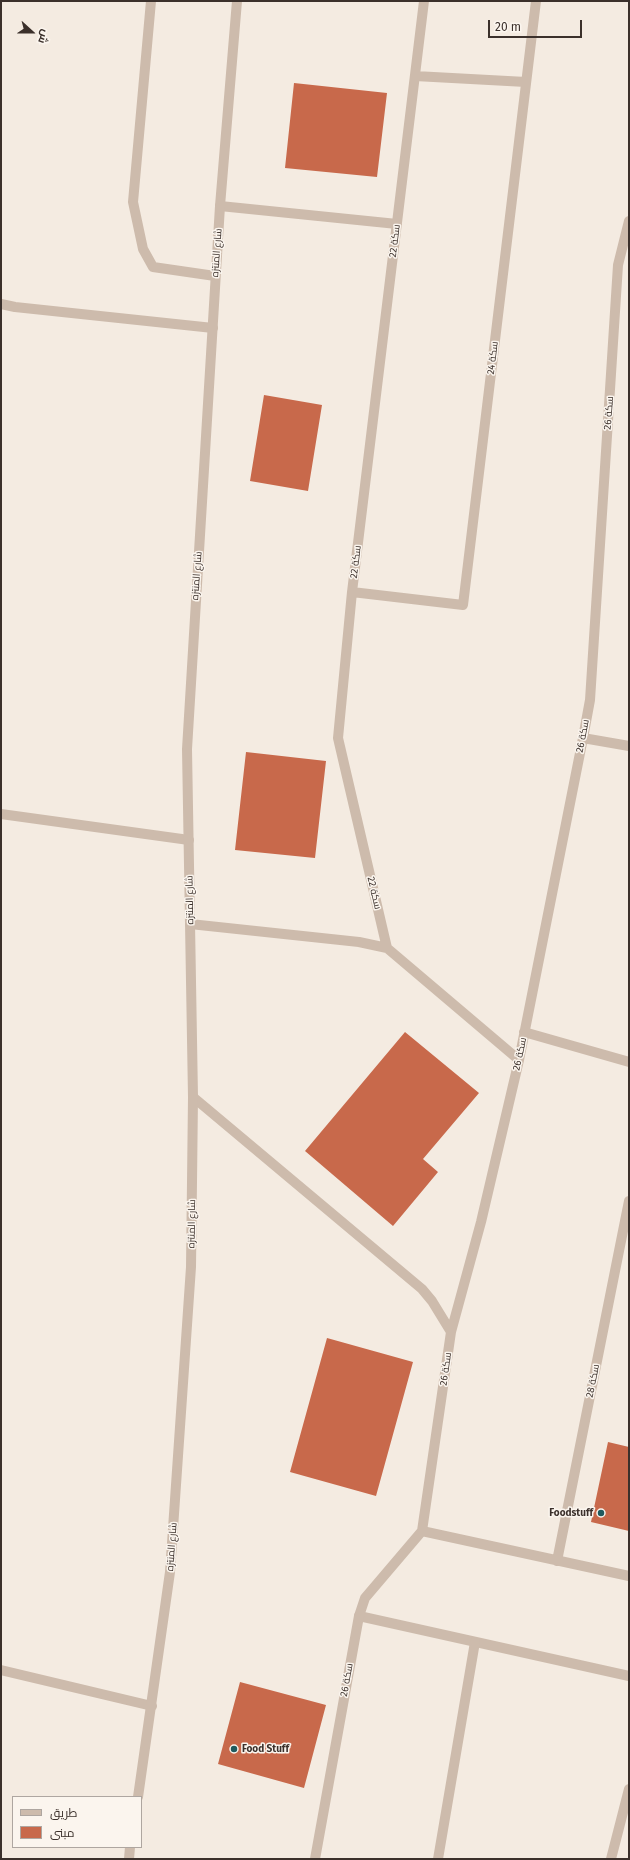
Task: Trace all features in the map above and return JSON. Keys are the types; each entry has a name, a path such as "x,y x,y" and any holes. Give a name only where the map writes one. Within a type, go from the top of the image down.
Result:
{"street":[{"path":"151,1 133,202 143,249 153,268 215,276"},
{"name":"شارع المنتزه","path":"138,1796 170,1572 190,1282 193,1097 187,749 215,276 237,1"},
{"name":"سكة 22","path":"387,948 338,738 352,592 424,1"},
{"name":"سكة 24","path":"352,592 463,604 536,1"},
{"path":"415,76 526,82"},
{"path":"220,206 397,224"},
{"name":"سكة 26","path":"315,1859 359,1616 365,1598 422,1531 451,1332 481,1222 519,1060 583,738 590,700 618,265 629,221"},
{"path":"1,304 15,307 212,328"},
{"path":"583,738 629,746"},
{"path":"1,814 189,840"},
{"path":"190,924 359,942 387,948 519,1060"},
{"path":"524,1032 629,1062"},
{"path":"193,1097 422,1289 432,1301 451,1332"},
{"name":"سكة 28","path":"557,1561 629,1201"},
{"path":"422,1531 629,1576"},
{"path":"359,1616 629,1676"},
{"path":"438,1859 475,1642"},
{"path":"1,1670 152,1706"},
{"path":"611,1859 629,1789"},
{"path":"129,1859 130,1848"}],"building":[{"path":"294,83 387,93 377,177 285,168"},
{"path":"264,395 322,405 308,491 250,481"},
{"path":"246,752 326,761 315,858 235,850"},
{"path":"405,1032 479,1093 423,1159 438,1172 393,1226 305,1151"},
{"path":"327,1338 413,1362 376,1496 290,1472"},
{"path":"608,1442 629,1447 629,1531 591,1522"},
{"path":"240,1682 326,1705 304,1788 218,1764"}],"place":[{"name":"Foodstuff","path":"601,1513"},
{"name":"Food Stuff","path":"234,1749"}]}
